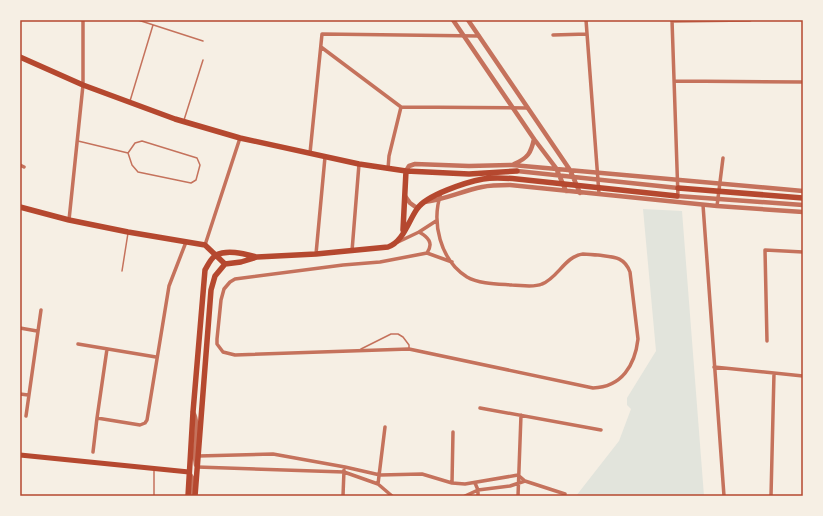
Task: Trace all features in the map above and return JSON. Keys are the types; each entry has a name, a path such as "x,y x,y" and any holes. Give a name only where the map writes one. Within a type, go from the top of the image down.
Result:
{"main road":[{"path":"20,57 83,85 129,102 184,122 240,138 310,154 388,169 469,174 517,171"},
{"path":"403,232 406,171"},
{"path":"193,496 197,467 196,458 211,290 215,276 225,264 241,262 257,257 316,254 388,247 398,242 417,208 423,202 440,193 483,179 517,179 677,196"},
{"path":"678,188 803,198"},
{"path":"20,207 69,220 205,245 225,264"},
{"path":"188,496 193,412 205,270 210,261 216,255 241,253 257,257"},
{"path":"20,455 189,472"}],"street":[{"path":"69,220 83,85 83,20"},
{"path":"453,20 534,139 556,168 566,191"},
{"path":"468,20 570,170 580,193"},
{"path":"586,20 599,194"},
{"path":"678,202 672,21 750,20"},
{"path":"310,154 322,34 479,36"},
{"path":"553,35 587,34"},
{"path":"321,47 401,107 528,108"},
{"path":"675,81 803,82"},
{"path":"388,169 389,156 401,107"},
{"path":"205,245 240,138"},
{"path":"512,165 523,160 531,151 534,139"},
{"path":"316,254 325,157"},
{"path":"717,206 723,158"},
{"path":"352,251 358,164"},
{"path":"406,171 410,166 415,164 469,166 512,165 803,191"},
{"path":"517,171 678,188"},
{"path":"423,202 438,200 472,189 494,185 510,185 703,205 803,212"},
{"path":"440,193 436,221 440,240 444,250 452,262 460,271 474,280 509,285 541,285 550,279 569,260 582,254 619,258 626,264 630,272 638,339 633,360 618,381 608,386 594,388 409,349 235,355 223,352 217,344 221,300 224,289 230,282 241,278 343,265 380,262 427,253 452,262"},
{"path":"405,196 410,203 417,208"},
{"path":"677,196 803,205"},
{"path":"703,205 724,496"},
{"path":"398,242 419,232 436,221"},
{"path":"419,232 427,237 430,242 430,248 427,253"},
{"path":"97,418 140,425 147,420 156,357 169,286 186,242"},
{"path":"767,342 765,250 803,252"},
{"path":"26,416 41,310"},
{"path":"20,328 37,331"},
{"path":"78,344 156,357"},
{"path":"94,452 97,418 107,349"},
{"path":"714,367 803,376"},
{"path":"771,496 774,373"},
{"path":"20,394 28,395"},
{"path":"480,408 601,430"},
{"path":"193,412 196,418 196,458 189,472 193,479 193,496"},
{"path":"518,496 521,415"},
{"path":"378,484 385,428"},
{"path":"452,484 453,432"},
{"path":"196,458 273,454 345,467 380,476 422,474 452,484 475,483 518,475"},
{"path":"197,467 344,472 378,484 392,496"},
{"path":"343,496 345,467"},
{"path":"518,475 524,481 565,494"},
{"path":"465,496 478,490 510,486 524,481"},
{"path":"475,483 478,490 478,496"}],"lane":[{"path":"138,20 203,41"},
{"path":"129,102 153,25"},
{"path":"184,122 203,60"},
{"path":"77,141 128,153"},
{"path":"142,141 197,158 200,165 196,180 191,182 138,172 132,165 128,153 135,143 142,141"},
{"path":"122,271 128,232"},
{"path":"357,351 391,334 398,334 403,337 409,345 409,349"},
{"path":"154,469 154,496"}],"shaded area":[{"path":"643,209 682,211 704,496 576,496 619,441 631,409 627,405 627,398 656,351"}]}
